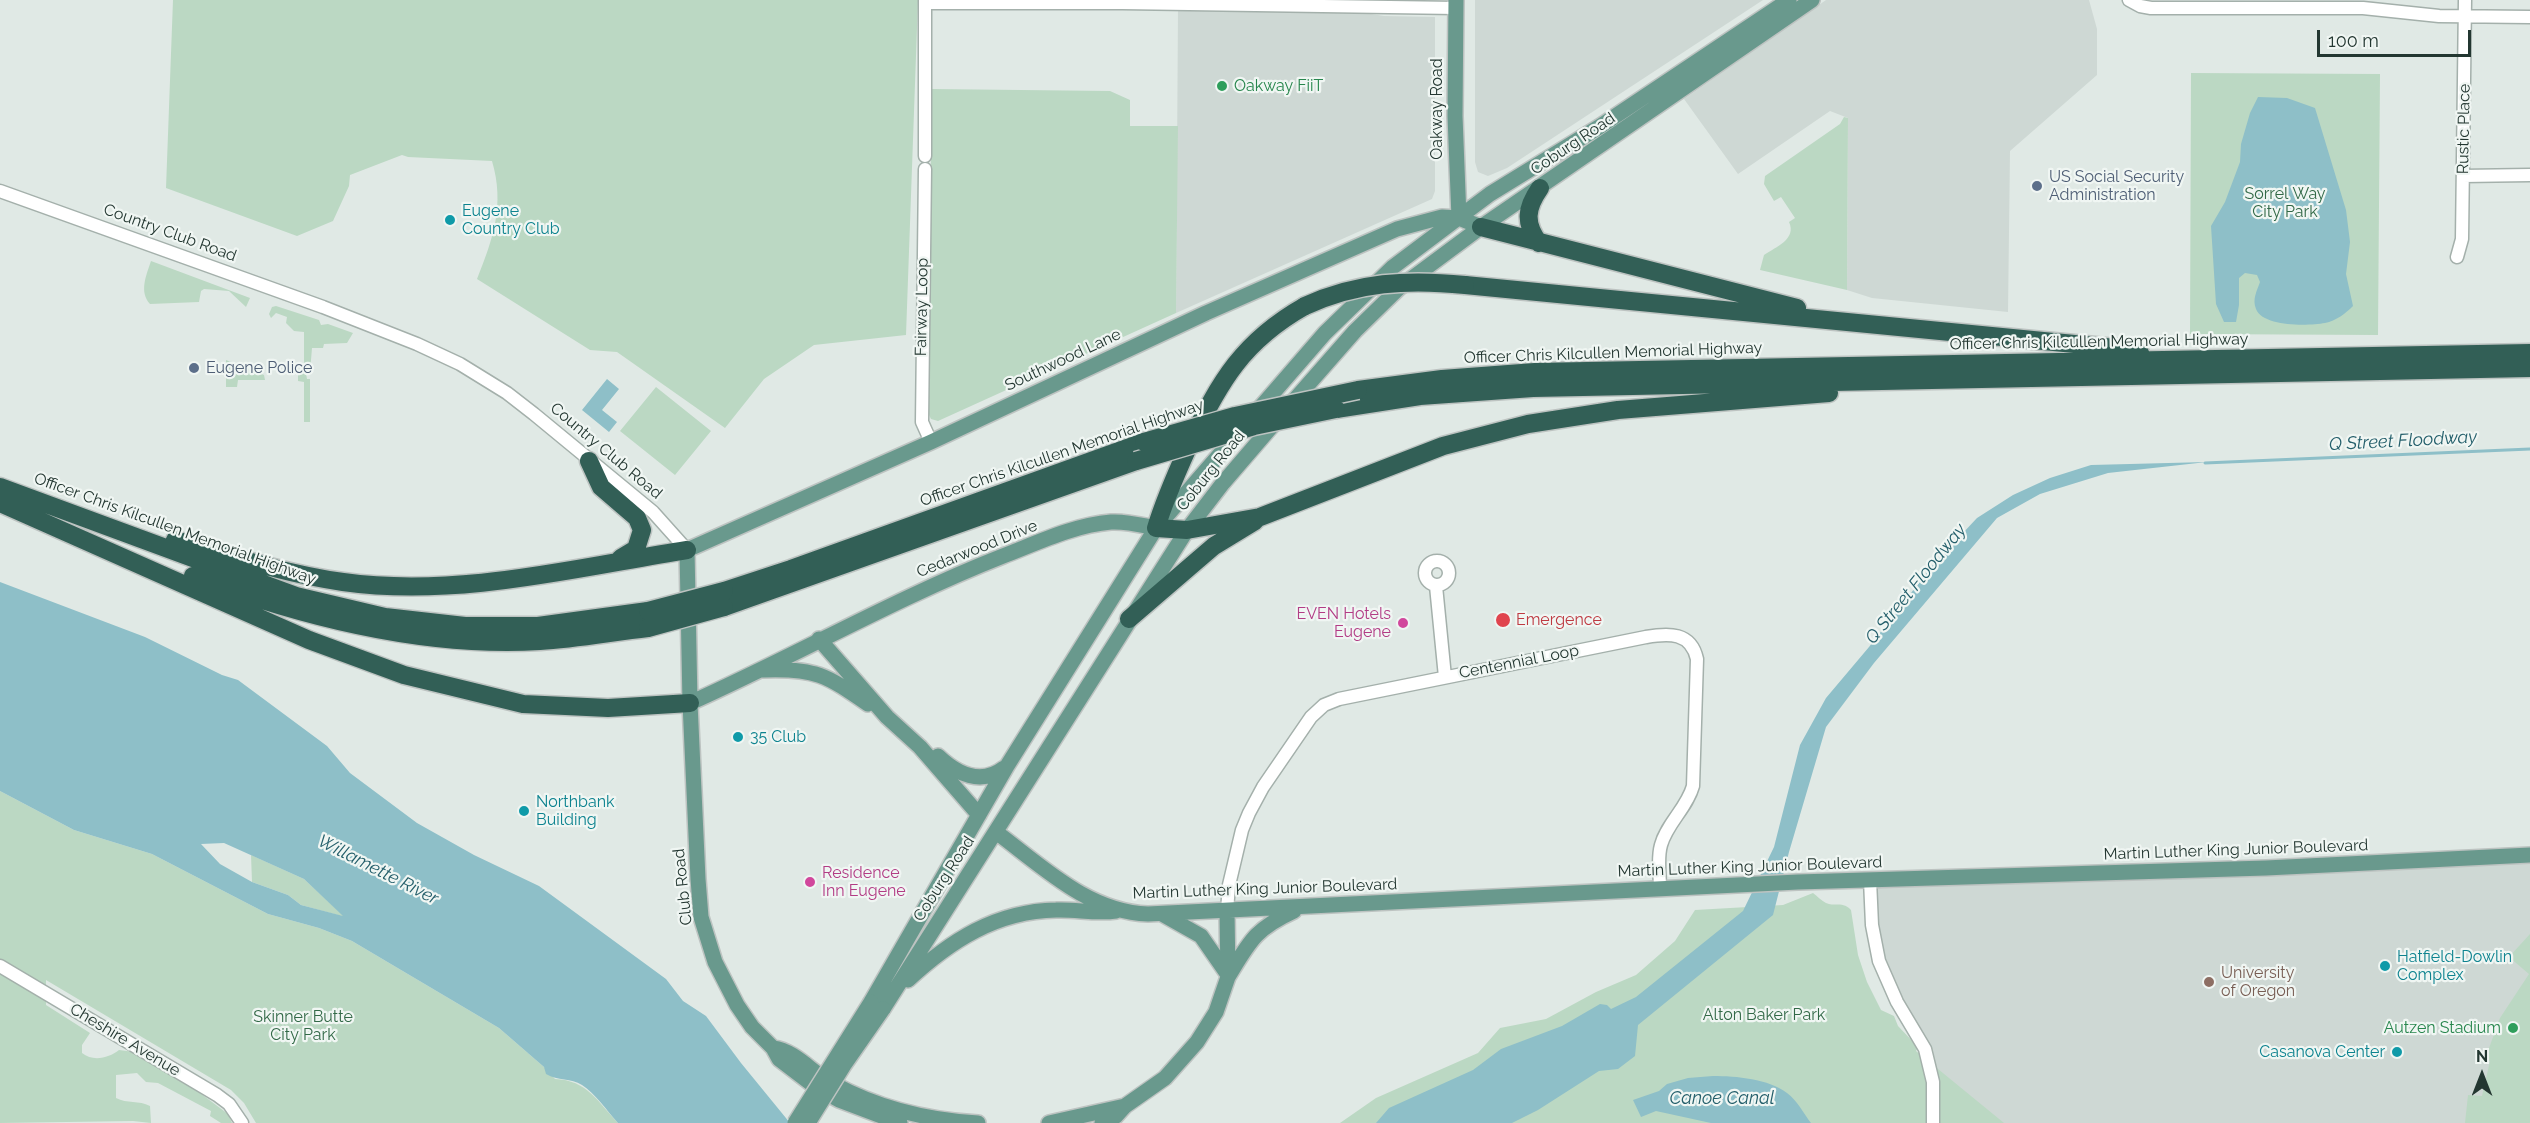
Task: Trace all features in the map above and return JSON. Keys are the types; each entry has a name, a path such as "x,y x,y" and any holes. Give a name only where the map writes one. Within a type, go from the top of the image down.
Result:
{"highway":[{"path":"1539,243 1529,227 1528,212 1540,188"},
{"path":"1480,227 1854,322"},
{"path":"1236,528 1186,530 1156,528 1166,494 1211,400 1232,367 1279,321 1305,306 1334,294 1386,282 1465,285 2126,349 2168,360"},
{"name":"Officer Chris Kilcullen Memorial Highway","path":"724,599 791,569 1144,442 1235,416 1358,390 1442,379 1535,372 2530,352"},
{"name":"Officer Chris Kilcullen Memorial Highway","path":"0,503 208,581 295,610 384,631 468,641 540,641 648,620 724,599 1226,433 1336,409 1420,396 1533,388 2530,368"},
{"path":"1129,619 1236,528 1443,446 1528,424 1618,410 2024,377"},
{"path":"588,461 601,487 637,518 642,530 636,549 616,561"},
{"name":"Officer Chris Kilcullen Memorial Highway","path":"0,487 296,596 386,616 465,626 538,626 648,620"},
{"path":"33,500 288,572 345,582 453,585 687,550"},
{"path":"0,503 309,640 404,675 523,704 608,708 690,703"}],"main road":[{"name":"Coburg Road","path":"795,1123 877,1006 898,989 928,936 1186,530 1223,483 1355,331 1399,288 1480,227 1540,188 1777,18 1789,0"},
{"name":"Coburg Road","path":"808,1123 877,1006 961,846 1007,766 1156,528 1325,333 1393,267 1490,194 1777,18 1812,0"},
{"name":"Oakway Road","path":"1456,4 1455,137 1459,218"},
{"name":"Southwood Lane","path":"687,550 931,442 1206,313 1397,229 1442,217 1459,218"},
{"path":"1459,218 1480,227"},
{"name":"Cedarwood Drive","path":"819,639 953,576 1073,530 1113,522 1134,523 1156,528"},
{"path":"687,550 690,703 819,639 886,717 920,747 979,814"},
{"path":"758,671 799,669 822,675 886,717"},
{"name":"Club Road","path":"690,703 701,917 715,962 737,1005 752,1027 773,1048 779,1059 817,1088 860,1110 900,1123"},
{"path":"920,747 933,752 951,768 979,778 995,776 1007,766"},
{"path":"961,846 977,834 996,832"},
{"name":"Martin Luther King Junior Boulevard","path":"996,832 1071,888 1119,911 1162,914 1798,882 2266,868 2530,855"},
{"path":"1102,1123 1116,1116 1125,1106 1148,1092 1180,1063 1216,1012 1228,977 1256,933 1272,921 1302,907"},
{"path":"898,989 939,952 981,927 1026,913 1055,910 1098,913 1119,911"},
{"path":"1227,911 1228,977"},
{"path":"1162,914 1201,936 1228,977"},
{"name":"Club Road","path":"773,1048 784,1050 824,1079 865,1100 893,1110 978,1123"},
{"path":"1049,1123 1125,1106"}],"street":[{"path":"2128,0 2145,8 2257,4 2369,8 2465,17 2530,17"},
{"name":"Rustic Place","path":"2457,257 2462,239 2465,0"},
{"path":"925,156 925,2 1456,4"},
{"name":"Fairway Loop","path":"925,169 921,399 922,422 931,442"},
{"path":"2463,176 2530,175"},
{"name":"Country Club Road","path":"0,191 323,307 437,353 507,393 652,512 687,550"},
{"path":"1436,586 1445,677"},
{"name":"Centennial Loop","path":"1227,911 1229,885 1242,830 1249,813 1263,787 1311,717 1324,705 1339,699 1445,677 1661,634 1675,634 1689,642 1697,658 1693,786 1688,802 1665,835 1661,845 1660,888"},
{"path":"1870,880 1872,925 1879,961 1898,1002 1925,1049 1933,1082 1933,1123"},
{"name":"Cheshire Avenue","path":"0,966 217,1095 229,1104 242,1123"}],"shaded area":[{"path":"1475,0 1763,0 1507,168 1488,176 1478,172 1475,162"},
{"path":"1826,0 2089,0 2097,29 2097,75 2010,151 2008,312 1872,298 1847,290 1848,118 1830,111 1738,174 1684,99"},
{"path":"1178,9 1353,11 1384,16 1435,17 1435,191 1432,199 1176,313"},
{"name":"University of Oregon","path":"2530,855 2530,1123 1933,1123 1925,1049 1879,961 1870,880"}],"green space":[{"name":"Eugene Country Club","path":"173,0 918,0 906,335 814,345 764,379 725,428 617,352 590,350 477,279 492,236 497,207 496,177 492,161 402,155 350,175 349,186 333,221 297,236 166,188"},
{"name":"Sorrel Way City Park","path":"2191,73 2380,74 2378,335 2190,334"},
{"path":"932,89 1110,91 1130,100 1130,126 1178,126 1176,313 938,421 931,419 927,411"},
{"path":"1844,117 1848,118 1847,290 1760,270 1764,255 1788,238 1791,228 1789,222 1795,218 1781,197 1774,201 1764,184 1765,176 1840,124"},
{"path":"151,261 250,298 246,307 229,291 204,289 201,291 199,302 150,304 144,289"},
{"path":"276,306 319,320 321,325 328,324 353,333 347,343 324,344 323,348 312,348 310,372 306,373 307,379 310,379 310,422 304,422 304,382 298,381 298,373 304,373 304,332 294,331 286,323 287,317 276,313 271,318 269,314 272,307"},
{"path":"226,360 264,375 265,380 238,380 237,387 226,387"},
{"path":"656,387 711,431 675,475 620,431"},
{"name":"Skinner Butte City Park","path":"0,791 74,830 152,854 268,914 319,928 352,941 499,1028 555,1079 576,1083 584,1088 618,1123 256,1123 244,1103 231,1090 46,980 46,1005 90,1033 82,1045 82,1053 96,1058 106,1057 119,1050 134,1052 200,1093 228,1114 232,1123 221,1123 210,1116 211,1111 158,1083 146,1082 137,1073 116,1075 116,1098 150,1106 151,1123 133,1121 0,1123"},
{"path":"251,855 304,879 345,917 301,905 288,895 252,882"},
{"name":"Alton Baker Park","path":"1813,893 1826,903 1842,905 1851,910 1858,955 1867,982 1881,1010 1894,1016 1898,1026 1918,1047 1916,1051 2004,1123 1340,1123 1376,1098 1478,1053 1500,1028 1546,1019 1596,992 1636,975 1675,941 1695,910 1783,905"},
{"name":"Autzen Stadium","path":"2530,934 2530,1123 2465,1123 2468,1095 2482,1096 2490,1061 2485,1059 2500,1018 2529,974 2509,957"}],"water":[{"path":"2258,97 2287,98 2315,108 2346,210 2350,242 2346,274 2353,306 2329,322 2287,324 2260,315 2255,305 2255,295 2260,282 2257,275 2245,273 2239,278 2239,305 2236,322 2224,322 2216,304 2211,226 2225,202 2240,162 2241,144 2250,113"},
{"path":"607,379 619,389 602,410 617,422 609,432 582,410"},
{"path":"2207,462 2108,473 2040,494 1997,518 1874,663 1826,727 1773,915 1638,1025 1635,1056 1618,1069 1599,1071 1538,1110 1512,1123 1376,1123 1389,1108 1473,1070 1501,1049 1562,1026 1600,1004 1607,1005 1611,1009 1636,997 1743,911 1774,847 1800,745 1826,698 1932,566 1977,518 2013,495 2050,478 2091,465"},
{"name":"Willamette River","path":"0,582 145,637 222,675 238,680 327,746 350,773 417,823 474,855 539,886 666,979 683,1001 706,1016 790,1123 618,1123 587,1088 578,1083 546,1074 544,1067 499,1028 352,941 319,928 268,914 152,854 74,830 0,791","holes":["224,843 304,879 343,916 301,905 288,895 252,882 220,864 201,844"]},
{"name":"Canoe Canal","path":"1713,1076 1752,1079 1780,1088 1794,1099 1811,1123 1711,1123 1656,1111 1641,1117 1633,1100 1659,1091 1667,1084 1688,1078"}],"waterway":[{"name":"Q Street Floodway","path":"2205,463 2530,449"}],"place":[{"name":"Oakway FiiT","path":"1222,86"},
{"name":"US Social Security Administration","path":"2037,186"},
{"name":"Eugene Country Club","path":"450,220"},
{"name":"Eugene Police","path":"194,368"},
{"name":"Emergence","path":"1503,620"},
{"name":"EVEN Hotels Eugene","path":"1403,623"},
{"name":"35 Club","path":"738,737"},
{"name":"Northbank Building","path":"524,811"},
{"name":"Residence Inn Eugene","path":"810,882"},
{"name":"Hatfield-Dowlin Complex","path":"2385,966"},
{"name":"University of Oregon","path":"2209,982"},
{"name":"Autzen Stadium","path":"2513,1028"},
{"name":"Casanova Center","path":"2397,1052"}]}
